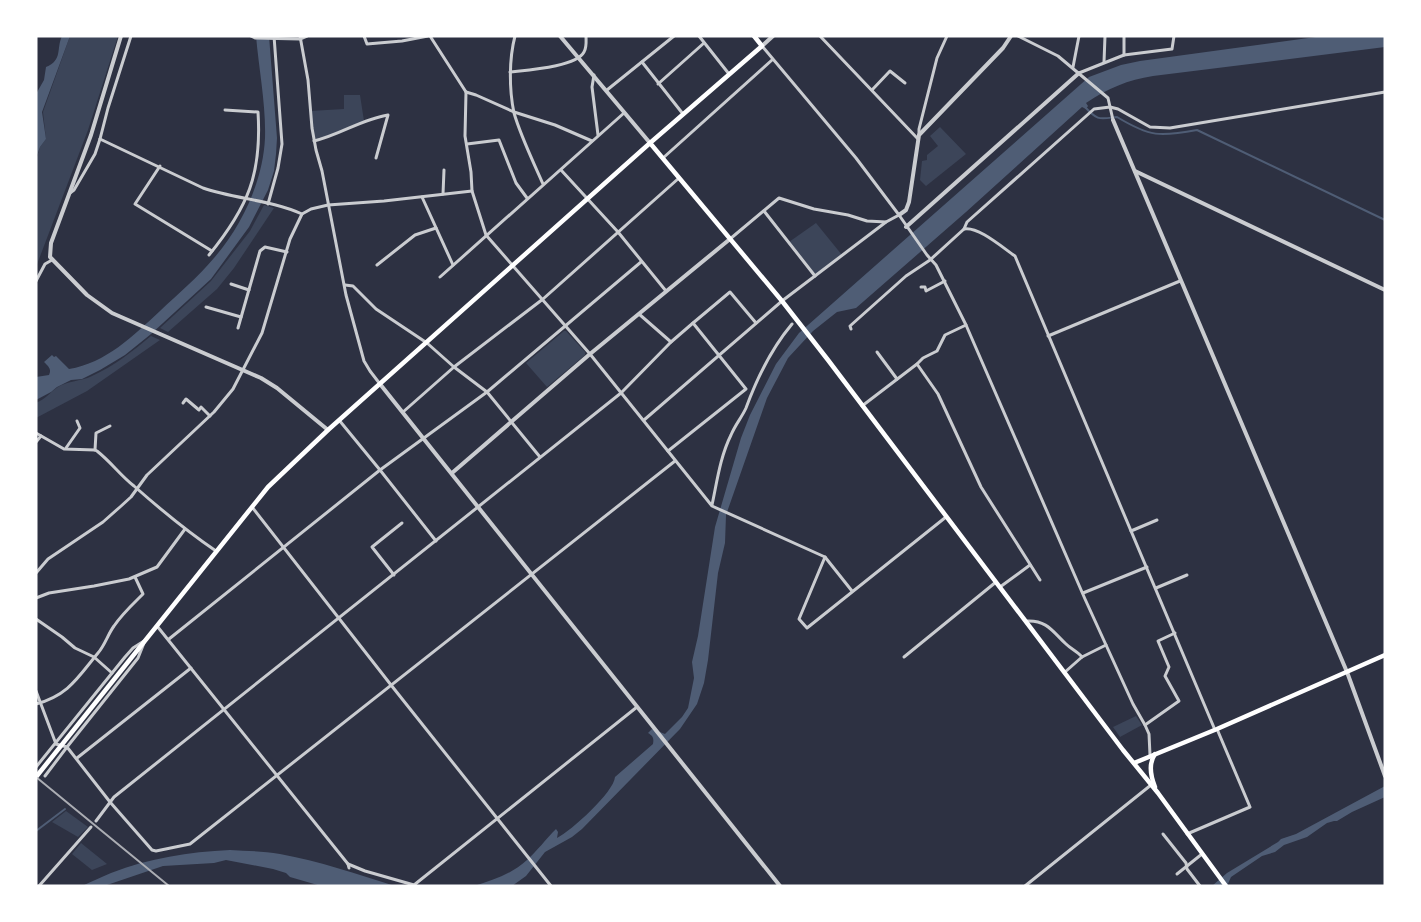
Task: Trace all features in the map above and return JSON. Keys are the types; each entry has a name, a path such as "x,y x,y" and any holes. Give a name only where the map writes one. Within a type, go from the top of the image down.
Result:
{"main road":[{"path":"36,778 268,487 339,420 650,143 762,46 754,36"},
{"path":"650,143 782,301 821,351 1158,793 1226,886"},
{"path":"1134,763 1385,655"},
{"path":"1158,752 1152,758 1151,768 1158,793"}],"street":[{"path":"121,36 91,135 51,243 50,253 52,260 94,300 112,313 244,370 277,388 328,430"},
{"path":"69,194 74,190 100,139 130,36"},
{"path":"253,37 307,36"},
{"path":"364,36 367,44 402,41 429,36 466,92 465,136 472,192 486,235 590,354 712,506 825,557 852,592"},
{"path":"515,36 510,72 514,112 543,184"},
{"path":"560,36 650,143"},
{"path":"510,72 547,68 579,58 586,50 586,36"},
{"path":"606,90 674,36"},
{"path":"698,36 730,74"},
{"path":"773,36 762,46 856,158 927,256 936,265 945,281 966,325 1082,593 1133,704 1145,725 1150,737 1150,756"},
{"path":"820,36 919,137"},
{"path":"644,420 782,301 908,207 911,197 919,129 937,58 947,36"},
{"path":"919,137 1004,48 1010,36"},
{"path":"1018,36 1058,56 1108,98 1111,115 1180,281 1347,672 1385,776"},
{"path":"1073,68 1079,36"},
{"path":"1104,62 1105,36"},
{"path":"1124,36 1124,55"},
{"path":"907,228 1080,74 1104,62 1124,55 1172,49 1174,36"},
{"path":"300,37 308,80 314,141 345,285 364,361 370,372 424,437 780,886"},
{"path":"267,204 278,168 282,144 273,38"},
{"path":"658,84 704,43"},
{"path":"663,158 772,60"},
{"path":"642,62 683,114"},
{"path":"872,90 890,71 905,83"},
{"path":"594,75 592,87 598,136"},
{"path":"466,92 476,94 514,112 592,141"},
{"path":"852,330 850,326 884,294 931,259 964,229 967,222 1092,111 1110,107 1118,108 1150,127 1170,128 1385,92"},
{"path":"208,255 231,227 247,198 254,179 260,138 258,112 225,110"},
{"path":"440,277 624,113"},
{"path":"314,141 332,137 377,117 388,115 376,158"},
{"path":"100,139 203,188 221,194 282,206 302,214"},
{"path":"467,144 499,140 516,183 528,198"},
{"path":"160,166 135,204 212,251"},
{"path":"443,194 444,170"},
{"path":"561,170 618,232 666,291"},
{"path":"1135,171 1385,290"},
{"path":"403,412 454,367 542,299 679,178"},
{"path":"36,573 48,559 103,522 131,496 147,475 210,416 233,390 262,333 290,239 302,214 311,209 328,205 472,192"},
{"path":"422,197 453,265"},
{"path":"452,473 590,354 779,198 814,209 848,215 867,221 886,222"},
{"path":"764,210 815,276"},
{"path":"377,266 415,236 436,228"},
{"path":"964,229 969,228 979,232 1015,256 1250,807 1187,834"},
{"path":"238,328 262,248 287,252"},
{"path":"36,281 45,264 52,260"},
{"path":"169,639 380,470 487,392 641,262"},
{"path":"921,287 925,287 926,291 945,281"},
{"path":"1048,336 1180,281"},
{"path":"231,284 249,290"},
{"path":"345,285 352,286 376,309 427,343 454,367 487,392 540,456"},
{"path":"96,821 110,802 224,709 621,393 671,342 730,292 756,323"},
{"path":"206,307 241,317"},
{"path":"639,314 671,342"},
{"path":"693,323 751,393"},
{"path":"712,506 724,452 731,434 745,410 751,393 775,348 792,324"},
{"path":"862,406 923,358 937,351 945,336 966,325"},
{"path":"877,352 897,379"},
{"path":"917,364 938,394 981,487 1040,580"},
{"path":"668,451 746,389"},
{"path":"183,403 186,399 199,410 201,407 210,416"},
{"path":"339,420 436,541"},
{"path":"65,449 80,428 77,421"},
{"path":"95,450 96,433 110,426"},
{"path":"36,433 65,449 95,450 184,529 216,552"},
{"path":"36,442 41,436"},
{"path":"56,744 67,747 77,758 110,802 152,850 156,851 190,844 676,460"},
{"path":"252,507 551,886"},
{"path":"825,557 799,618 807,628 946,517"},
{"path":"1131,531 1157,520"},
{"path":"394,575 372,547 402,523"},
{"path":"36,598 49,593 136,577 157,567 184,529"},
{"path":"1000,587 1030,565"},
{"path":"1082,593 1147,567"},
{"path":"1156,588 1187,575"},
{"path":"36,704 49,700 80,678 114,626 143,594 136,577"},
{"path":"904,657 996,582"},
{"path":"36,619 75,648 94,657 112,673"},
{"path":"1027,621 1036,620 1042,623 1082,656"},
{"path":"157,626 349,866 414,885 638,706"},
{"path":"1145,725 1178,702 1165,676 1169,668 1158,641 1175,633"},
{"path":"36,767 133,648 145,641"},
{"path":"45,776 138,658 143,650 145,641"},
{"path":"1065,672 1082,656 1106,645"},
{"path":"77,758 191,668"},
{"path":"36,691 56,744"},
{"path":"1025,886 1151,785"},
{"path":"39,886 91,827"},
{"path":"1163,834 1186,863 1186,866 1200,886"},
{"path":"1177,874 1202,854"}],"shaded area":[{"path":"62,36 70,36 42,112 46,139 40,147 36,158 36,94 44,80 46,67 57,58"},
{"path":"70,36 118,36 88,130 36,267 36,160 40,147 46,139 43,112"},
{"path":"256,36 269,36 277,138 274,171 268,190 249,227 211,279 151,334 125,355 100,370 82,379 71,380 36,400 36,377 49,375 50,369 44,362 52,355 56,356 69,369 82,366 107,355 140,330 195,279 214,258 233,232 242,217 255,186 260,170 265,138"},
{"path":"1323,36 1385,36 1385,47 1153,76 1127,82 1110,89 1086,103 1088,106 1086,109 1082,107 856,308 837,312 813,331 788,358 767,398 726,515 725,543 718,573 708,660 704,683 697,704 680,729 582,829 572,837 545,852 526,876 512,886 474,886 502,876 521,865 556,829 558,832 557,838 572,828 600,801 613,784 615,777 653,744 653,737 648,733 652,729 665,734 688,708 694,678 692,662 698,636 715,527 741,438 750,415 776,364 799,333 1089,77 1121,65 1140,61"},
{"path":"344,95 360,95 364,121 314,141 310,111 344,109"},
{"path":"940,127 966,154 926,186 920,180 922,161 927,160 927,155 938,146 930,136"},
{"path":"264,205 274,208 234,268 217,289 168,332 160,328 211,281 250,231"},
{"path":"816,223 842,255 815,276 789,242"},
{"path":"564,331 585,352 585,355 547,387 526,363"},
{"path":"151,336 160,340 87,391 36,418 36,403 43,400 55,389 66,383 88,378 108,368"},
{"path":"1136,716 1142,725 1120,737 1113,727"},
{"path":"1385,786 1385,797 1337,821 1327,823 1307,837 1284,845 1275,852 1262,856 1231,877 1227,886 1212,886 1227,873 1281,839 1296,834"},
{"path":"66,811 88,827 78,837 52,822"},
{"path":"81,843 107,864 92,870 72,854"},
{"path":"230,850 267,852 309,860 395,886 321,886 290,877 286,873 273,869 226,860 214,863 163,866 104,886 82,886 111,873 155,860 199,852"}],"waterway":[{"path":"1085,107 1096,117 1117,117 1128,124 1156,134 1174,134 1197,130 1385,220"},
{"path":"36,831 65,809"}],"railway":[{"path":"36,777 169,886"}]}
